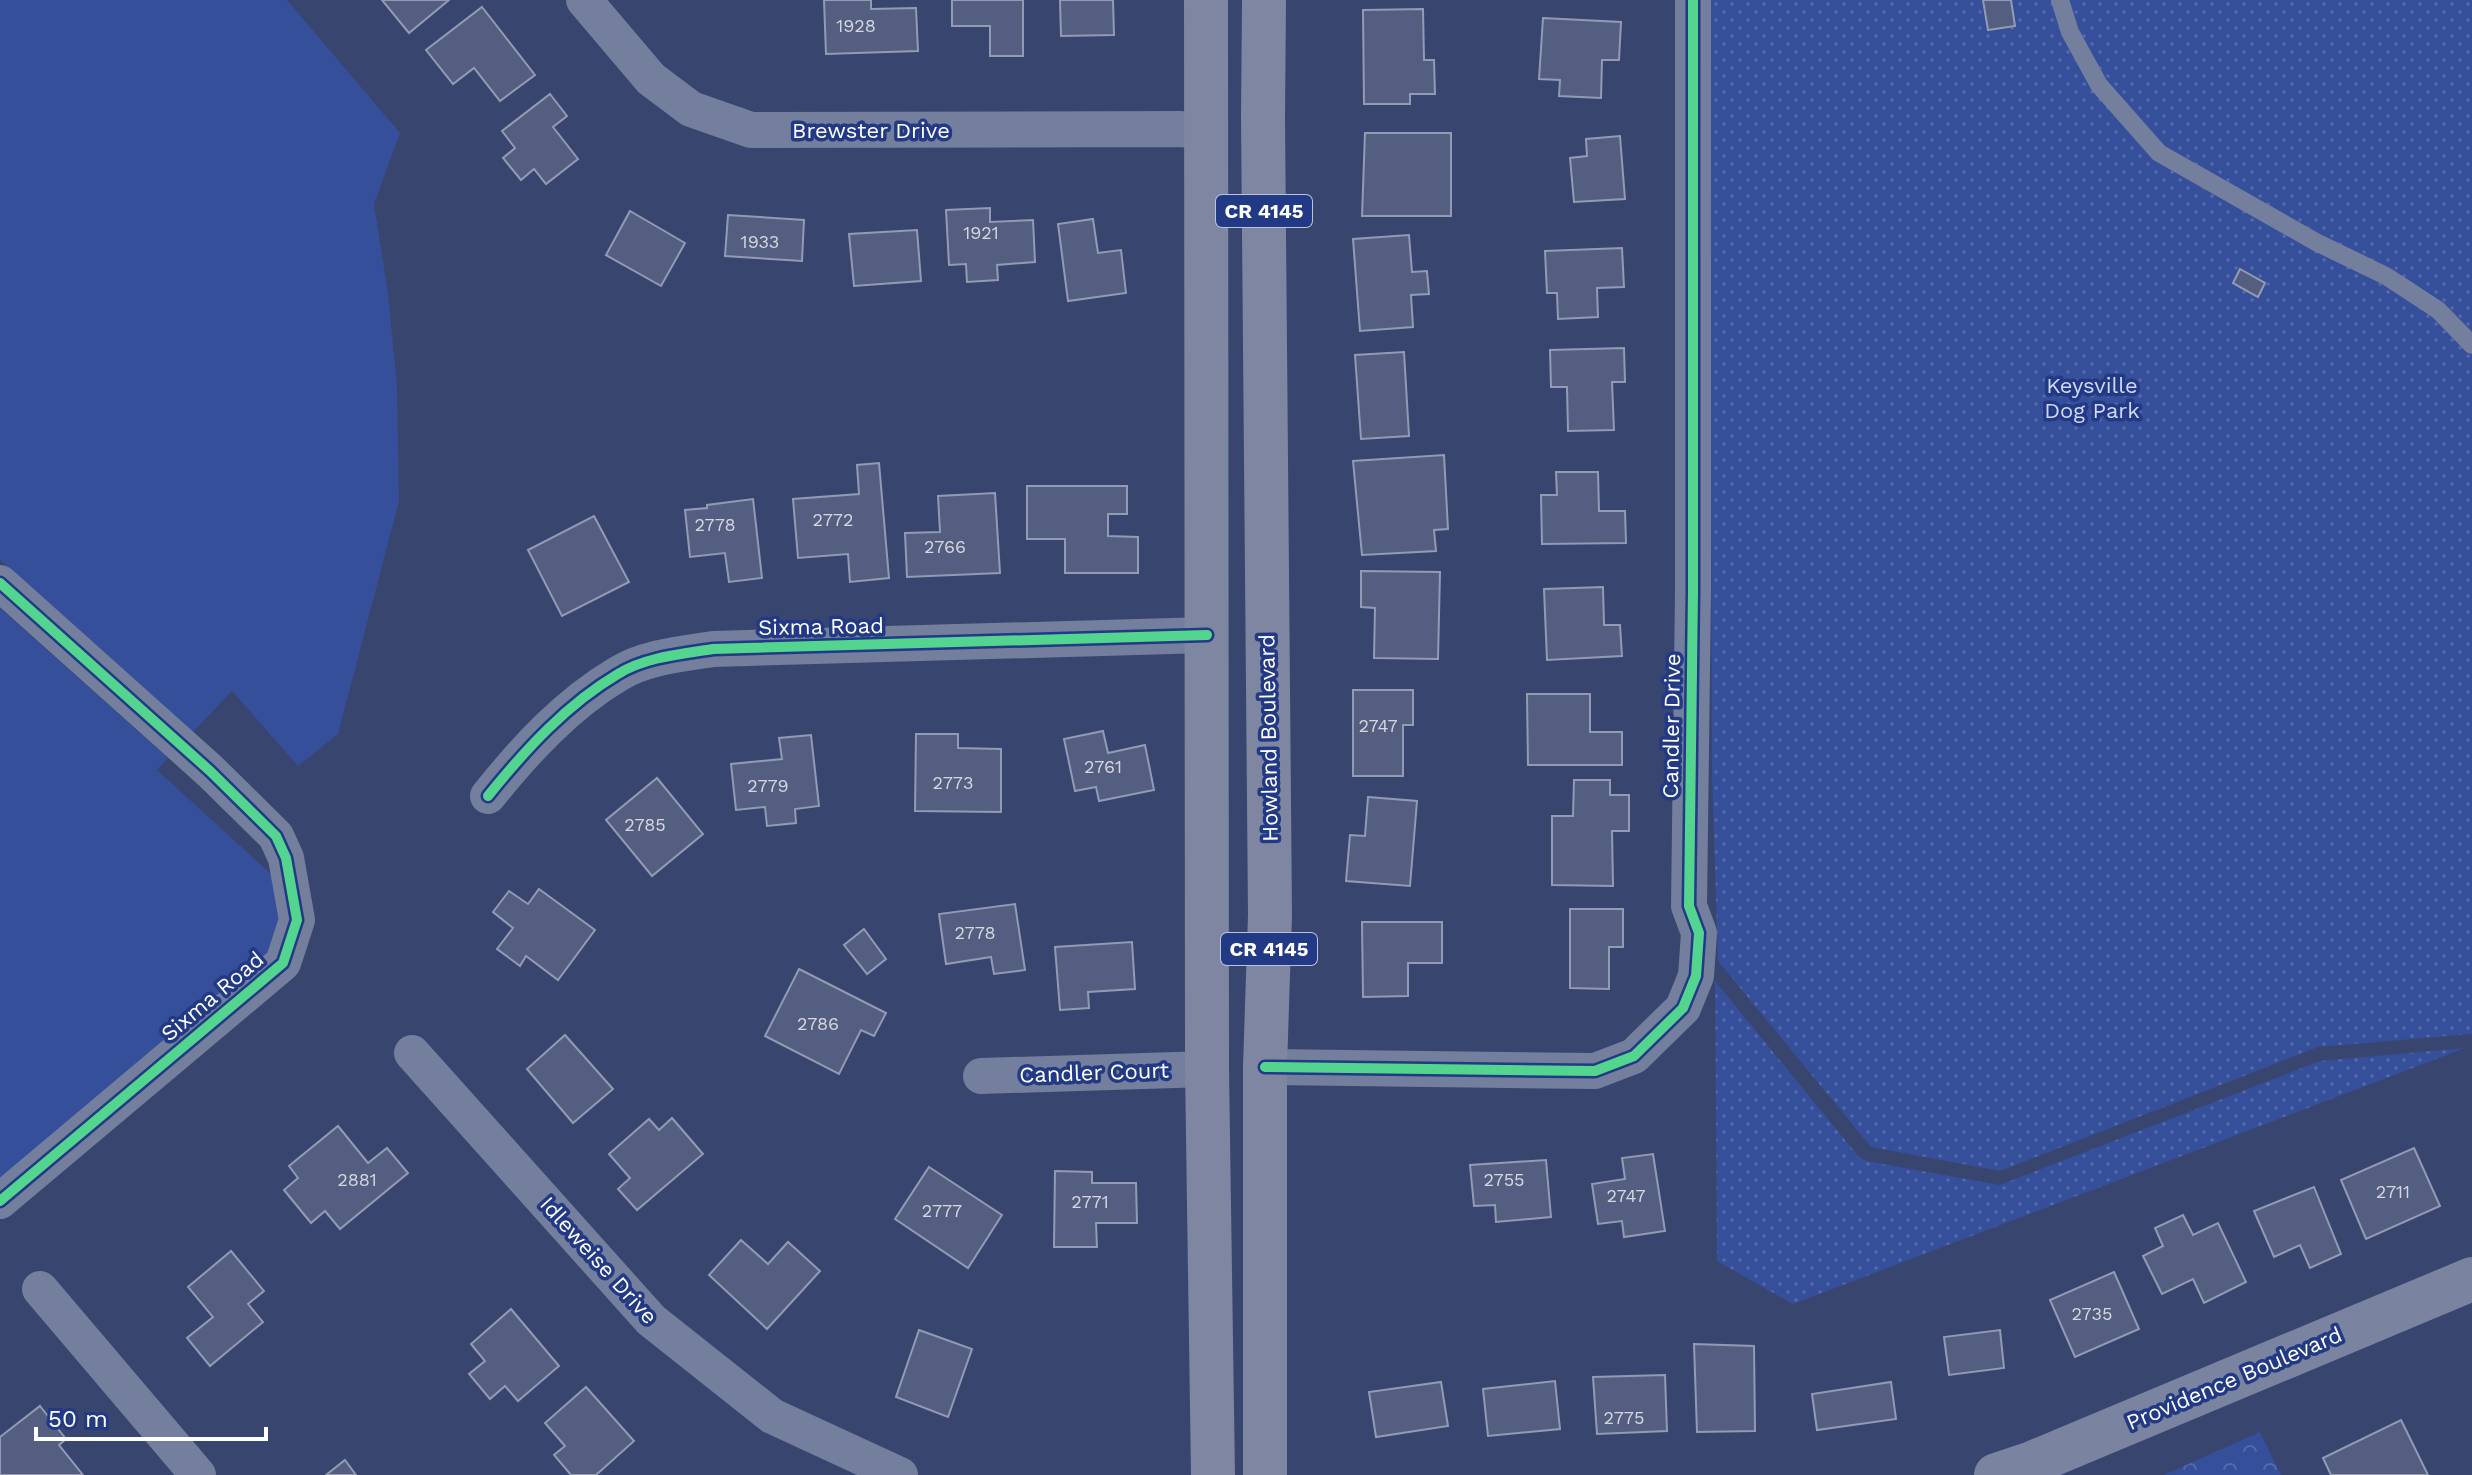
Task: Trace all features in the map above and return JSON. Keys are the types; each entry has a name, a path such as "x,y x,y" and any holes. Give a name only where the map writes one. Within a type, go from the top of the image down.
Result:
{"main road":[{"name":"CR 4145","path":"1206,0 1207,1069 1213,1475"},
{"name":"Howland Boulevard","path":"1264,0 1270,899 1265,1067 1265,1475"},
{"name":"Providence Boulevard","path":"2021,1471 2472,1279"}],"street":[{"name":"Brewster Drive","path":"584,0 651,79 691,109 751,130 1181,129 1208,133"},
{"name":"Candler Drive","path":"1265,1067 1595,1071 1634,1056 1683,1008 1696,976 1699,933 1689,906 1693,591 1693,0"},
{"name":"Sixma Road","path":"0,583 210,771 276,836 286,858 297,920 283,963 0,1201"},
{"name":"Sixma Road","path":"488,796 513,764 561,716 619,673 657,659 713,649 1207,635"},
{"name":"Idleweise Drive","path":"412,1053 651,1320 772,1416 900,1475"},
{"name":"Candler Court","path":"981,1076 1207,1069"},
{"path":"40,1289 198,1475"}],"lane":[{"path":"2060,0 2070,32 2099,85 2159,153 2316,242 2386,276 2438,310 2472,345"}],"green space":[{"path":"0,0 287,0 400,133 374,204 388,293 397,386 399,501 338,734 298,766 232,691 193,732 0,560"},
{"name":"Keysville Dog Park","path":"1709,0 2472,0 2472,1034 2318,1047 2000,1171 1871,1147 1718,961 1712,773"},
{"path":"0,608 168,758 157,770 271,874 279,921 269,955 0,1181"},
{"path":"1715,981 1859,1157 1866,1161 2000,1185 2320,1061 2465,1048 1793,1304 1717,1261"},
{"path":"2260,1432 2281,1475 2164,1475"}],"building":[{"path":"382,0 449,0 409,33"},
{"path":"824,0 871,0 871,9 916,8 918,51 826,54"},
{"path":"952,0 1023,0 1023,56 990,56 990,26 952,26"},
{"path":"1060,0 1113,0 1114,35 1061,36"},
{"path":"1983,0 2011,0 2015,26 1988,30"},
{"path":"482,7 535,75 500,101 474,68 453,84 426,50"},
{"path":"1423,9 1424,60 1434,60 1435,94 1410,94 1410,104 1364,104 1363,10"},
{"path":"1543,18 1621,22 1619,60 1602,60 1601,98 1559,96 1560,80 1539,79"},
{"path":"550,94 567,116 553,127 578,159 546,184 534,169 521,180 503,158 515,148 502,131"},
{"path":"1365,133 1451,133 1451,216 1362,216"},
{"path":"1620,136 1625,199 1574,202 1570,158 1587,156 1586,139"},
{"path":"990,208 990,222 1033,220 1035,262 997,265 998,280 967,282 966,264 949,265 946,210"},
{"path":"630,211 685,243 661,286 606,255"},
{"path":"728,215 804,220 802,261 725,256"},
{"path":"1093,219 1098,253 1121,250 1126,293 1068,301 1058,224"},
{"path":"917,230 921,281 854,286 849,234"},
{"path":"1409,235 1412,272 1427,271 1429,294 1411,295 1413,327 1360,331 1353,239"},
{"path":"1622,248 1624,287 1597,288 1598,317 1558,319 1557,293 1547,293 1545,251"},
{"path":"2240,269 2265,283 2258,297 2233,283"},
{"path":"1624,348 1625,382 1612,382 1614,430 1568,431 1567,387 1551,387 1550,350"},
{"path":"1404,352 1409,436 1361,439 1355,355"},
{"path":"1444,455 1448,529 1434,530 1436,551 1362,555 1353,461"},
{"path":"879,463 889,578 850,582 848,554 798,558 793,499 859,494 857,465"},
{"path":"1556,472 1598,472 1599,511 1625,511 1626,543 1542,544 1541,495 1557,495"},
{"path":"1027,486 1127,486 1127,514 1108,514 1108,536 1138,537 1138,573 1065,573 1065,539 1027,539"},
{"path":"995,493 1000,573 907,577 905,533 940,532 938,496"},
{"path":"753,499 762,578 729,582 725,553 690,557 685,510"},
{"path":"594,516 629,582 562,616 528,550"},
{"path":"1361,571 1440,572 1438,659 1374,658 1375,608 1361,607"},
{"path":"1603,587 1604,625 1620,625 1622,656 1547,660 1544,589"},
{"path":"1353,690 1413,690 1413,725 1403,725 1403,776 1353,776"},
{"path":"1527,694 1590,694 1590,732 1622,732 1622,765 1528,765"},
{"path":"1103,731 1108,753 1145,745 1154,790 1099,801 1096,787 1075,791 1064,739"},
{"path":"916,734 958,734 958,748 1001,749 1001,812 915,811"},
{"path":"811,735 819,806 795,809 796,823 767,826 765,807 736,810 731,764 782,759 779,738"},
{"path":"657,778 703,834 652,876 606,820"},
{"path":"1574,780 1610,780 1610,795 1629,795 1629,831 1612,831 1613,886 1552,885 1552,816 1573,816"},
{"path":"1368,797 1417,801 1410,886 1346,881 1350,835 1365,836"},
{"path":"539,889 595,930 558,980 526,956 520,966 497,949 513,928 493,912 509,891 528,904"},
{"path":"1015,904 1025,970 994,974 991,957 946,964 939,914"},
{"path":"1570,909 1623,909 1623,947 1609,947 1609,989 1570,988"},
{"path":"1362,922 1442,922 1442,963 1408,963 1408,996 1363,997"},
{"path":"864,929 886,959 867,974 844,945"},
{"path":"1132,942 1135,989 1088,992 1089,1008 1060,1010 1055,947"},
{"path":"799,969 886,1013 874,1036 861,1030 839,1074 765,1036"},
{"path":"565,1035 613,1089 573,1123 527,1069"},
{"path":"672,1118 703,1154 637,1210 618,1189 630,1178 609,1154 649,1119 659,1130"},
{"path":"338,1126 368,1163 387,1148 408,1173 340,1229 325,1211 311,1223 284,1190 298,1178 289,1166"},
{"path":"2414,1148 2440,1206 2366,1239 2341,1180"},
{"path":"1653,1154 1665,1231 1624,1237 1622,1221 1598,1224 1592,1184 1625,1179 1622,1158"},
{"path":"1546,1160 1551,1217 1496,1222 1495,1205 1474,1206 1470,1165"},
{"path":"929,1167 1002,1215 968,1268 895,1219"},
{"path":"1055,1171 1092,1172 1092,1183 1136,1183 1137,1223 1096,1223 1097,1247 1054,1247"},
{"path":"2314,1187 2341,1254 2310,1268 2300,1245 2274,1257 2254,1211"},
{"path":"2183,1215 2193,1235 2218,1223 2246,1282 2204,1303 2193,1279 2162,1294 2143,1256 2163,1246 2155,1228"},
{"path":"741,1240 768,1264 788,1242 820,1271 767,1329 709,1275"},
{"path":"231,1251 264,1291 248,1304 263,1322 210,1366 187,1338 213,1317 188,1287"},
{"path":"2114,1272 2139,1329 2075,1357 2050,1300"},
{"path":"511,1309 559,1366 518,1401 505,1386 490,1399 469,1374 485,1361 471,1344"},
{"path":"919,1330 972,1349 948,1417 896,1397"},
{"path":"2000,1330 2004,1368 1949,1375 1944,1337"},
{"path":"1694,1344 1754,1346 1755,1431 1697,1432"},
{"path":"1665,1375 1667,1431 1597,1434 1593,1377"},
{"path":"1555,1381 1560,1429 1488,1436 1483,1389"},
{"path":"1441,1382 1448,1426 1376,1437 1369,1392"},
{"path":"1891,1382 1896,1419 1817,1430 1812,1394"},
{"path":"586,1387 634,1441 596,1475 571,1475 554,1455 565,1446 545,1423"},
{"path":"40,1406 66,1439 59,1445 83,1475 0,1475 0,1437"},
{"path":"2401,1420 2428,1475 2331,1475 2323,1458"},
{"path":"345,1460 356,1475 326,1475"}],"cycle path":[{"path":"1265,1067 1595,1071 1634,1056 1683,1008 1696,976 1699,933 1689,906 1693,591 1693,0"},
{"path":"0,583 210,771 276,836 286,858 297,920 283,963 0,1201"},
{"path":"488,796 532,745 581,699 629,668 664,657 713,649 1207,635"}]}
